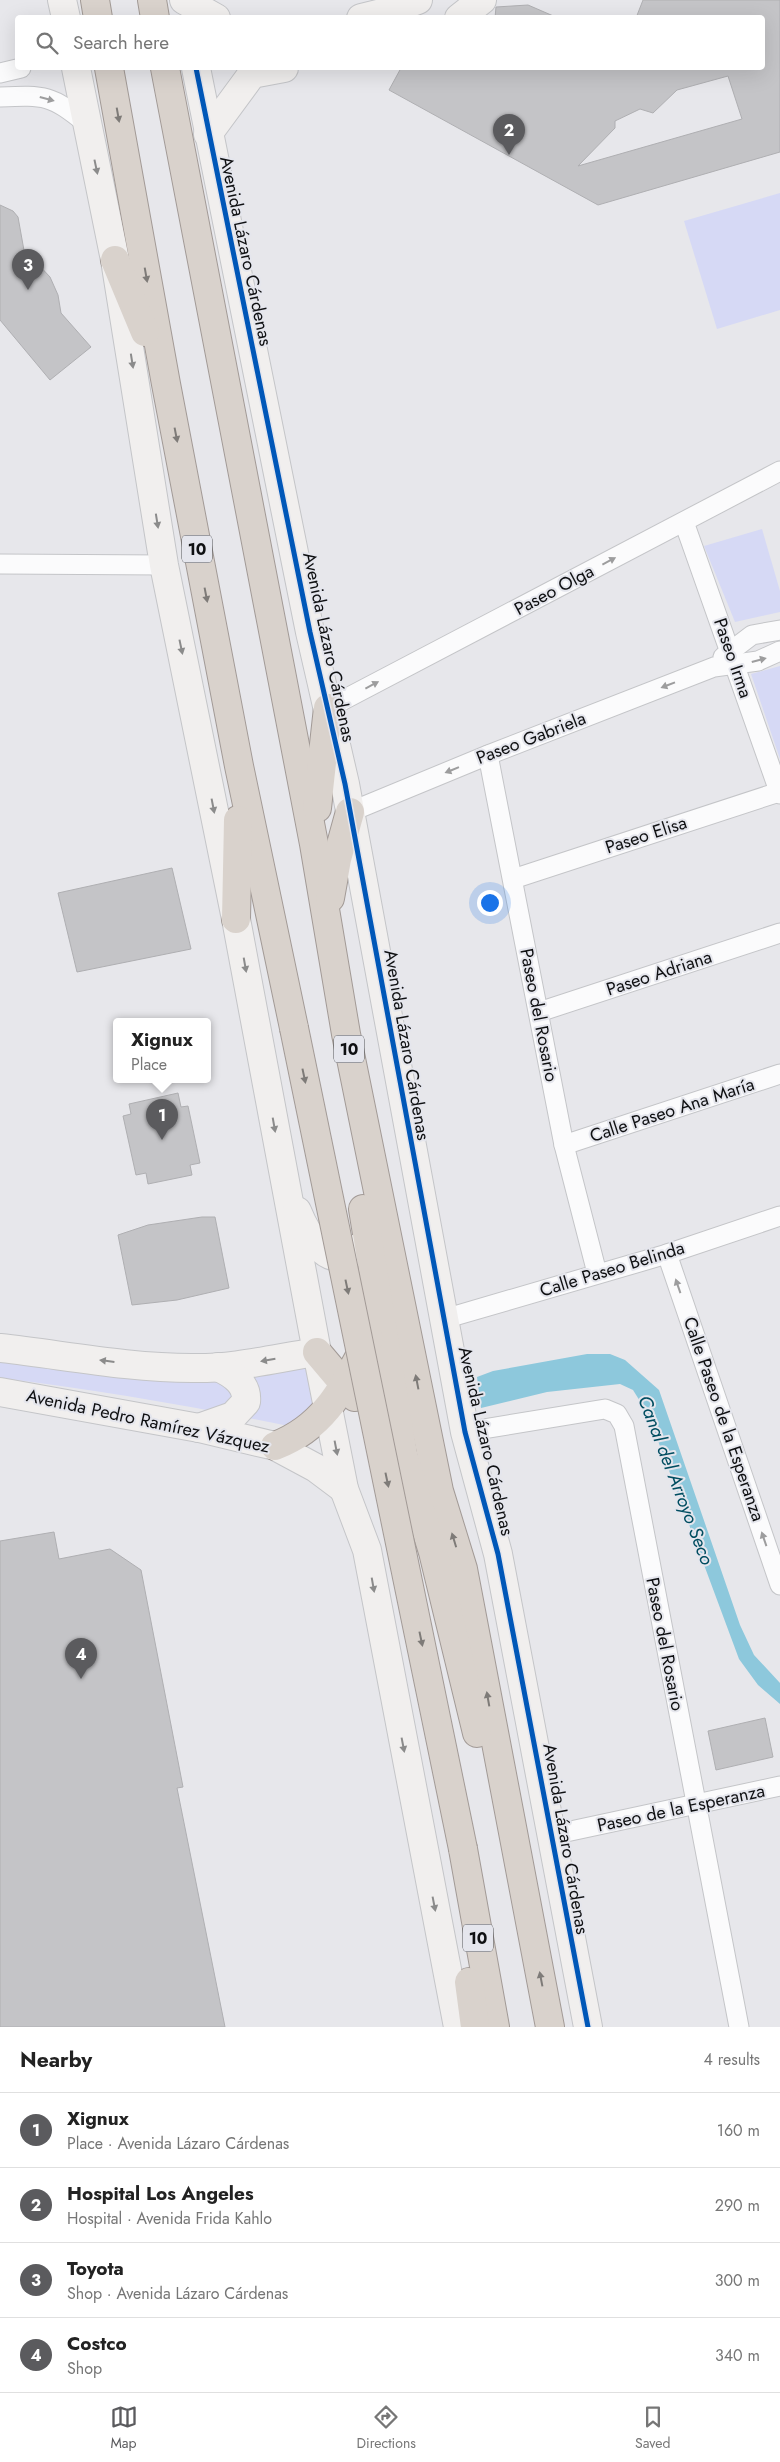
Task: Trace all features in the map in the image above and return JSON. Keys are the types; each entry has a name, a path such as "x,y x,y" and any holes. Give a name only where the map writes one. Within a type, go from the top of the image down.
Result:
{"highway":[{"path":"95,0 98,15"},
{"path":"152,0 154,15"},
{"name":"10","path":"108,70 239,766 464,1862 495,2027"},
{"name":"10","path":"165,70 314,844 346,1034 438,1491 465,1579 550,2027"},
{"path":"115,260 166,384"},
{"path":"314,844 320,763 328,708"},
{"path":"236,919 239,766"},
{"path":"326,917 337,859 350,812"},
{"path":"346,1034 342,1084 403,1454 433,1552 487,1778 506,1799"},
{"path":"275,1446 303,1433 328,1408 350,1373 380,1318"},
{"path":"317,1352 350,1373 403,1454"},
{"path":"350,1373 376,1375 393,1391"},
{"path":"464,1862 458,1909 475,2027"}],"street":[{"path":"184,0 186,15"},
{"path":"184,0 211,15"},
{"path":"374,15 418,0"},
{"path":"462,15 482,0"},
{"path":"0,73 15,69"},
{"path":"76,70 115,260 164,565 236,919 317,1352 344,1489 367,1550 458,2027"},
{"name":"Avenida Lázaro Cárdenas","path":"196,70 310,632 350,812 466,1432 498,1554 588,2027"},
{"path":"208,134 252,71"},
{"path":"0,97 28,96 53,99 87,124"},
{"name":"Paseo Olga","path":"328,708 780,471"},
{"name":"Paseo Irma","path":"684,522 780,793"},
{"path":"0,564 164,565"},
{"name":"Paseo Gabriela","path":"350,812 488,755 714,667 733,657 752,636 780,630"},
{"name":"Paseo Gabriela","path":"733,657 758,661 780,651"},
{"name":"Paseo del Rosario","path":"488,755 564,1145 597,1273"},
{"name":"Paseo Elisa","path":"513,878 780,793"},
{"name":"Paseo Adriana","path":"539,1012 780,933"},
{"name":"Calle Paseo Ana María","path":"564,1145 780,1074"},
{"path":"284,1180 308,1234 324,1252 332,1256 346,1256 359,1248 368,1236"},
{"name":"Calle Paseo Belinda","path":"444,1319 667,1254 780,1216"},
{"name":"Calle Paseo de la Esperanza","path":"667,1254 780,1585"},
{"path":"0,1348 164,1367 218,1367 317,1352"},
{"path":"199,1428 233,1416 246,1402 245,1390 241,1384 229,1373 218,1367"},
{"name":"Avenida Pedro Ramírez Vázquez","path":"0,1392 199,1428 275,1446 316,1468 344,1489"},
{"name":"Paseo del Rosario","path":"466,1432 605,1409 616,1414 624,1426 739,2027"},
{"path":"367,1550 382,1531 397,1526 409,1529 433,1552"},
{"name":"Paseo de la Esperanza","path":"552,1836 780,1786"}],"shaded area":[{"path":"780,193 780,310 717,329 684,221"},
{"path":"762,529 780,591 780,612 735,622 704,546"},
{"path":"780,666 780,759 751,674"},
{"path":"308,1357 321,1433 161,1402 0,1378 0,1362"}],"water":[{"name":"Canal del Arroyo Seco","path":"587,1354 610,1354 625,1360 659,1390 740,1625 754,1655 780,1683 780,1704 758,1685 739,1659 648,1414 633,1390 620,1384 547,1392 481,1408 477,1377 493,1371"}],"building":[{"path":"643,0 780,0 780,152 598,205 389,90 400,70 765,70 765,15 637,15","holes":["728,76 742,119 578,166 615,128 615,121 640,109 653,113 677,90"]},
{"path":"528,5 551,15 495,15 496,7"},
{"path":"0,205 13,211 18,217 25,256 35,261 50,277 58,295 61,313 91,347 50,380 0,320"},
{"path":"172,868 191,949 77,972 58,893"},
{"path":"178,1093 181,1107 188,1106 200,1163 190,1165 192,1175 148,1184 146,1173 136,1175 123,1116 131,1114 129,1104"},
{"path":"202,1217 215,1217 229,1288 177,1300 132,1305 118,1235 148,1225"},
{"path":"54,1532 59,1559 110,1549 141,1570 183,1787 177,1788 225,2027 0,2027 0,1541"},
{"path":"765,1718 773,1757 716,1770 708,1731"}],"cycle path":[{"path":"196,70 310,632 345,784 465,1432 498,1554 588,2027"}],"place":[{"name":"Hospital Los Angeles","path":"509,155"},
{"name":"Toyota","path":"28,290"},
{"name":"Xignux","path":"162,1140"},
{"name":"Costco","path":"81,1679"}]}
